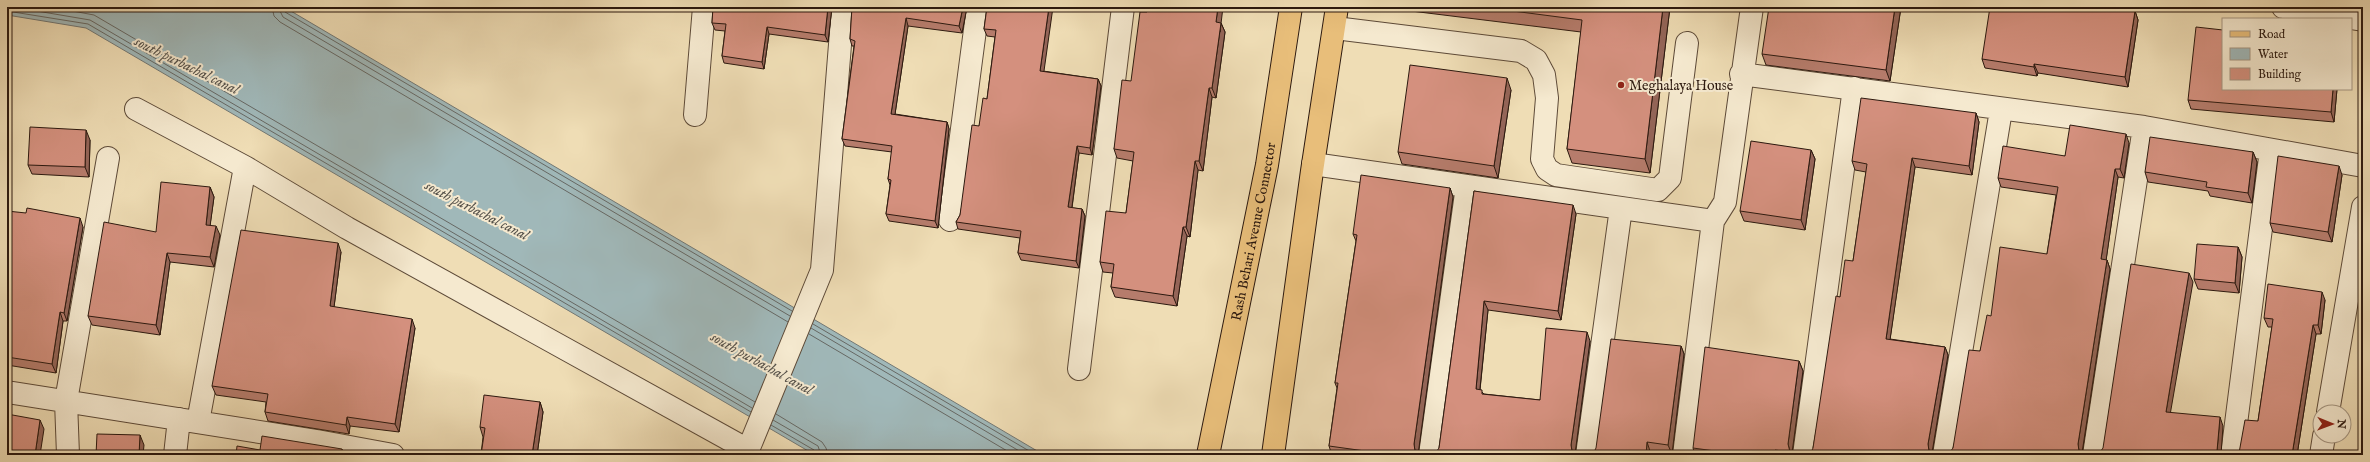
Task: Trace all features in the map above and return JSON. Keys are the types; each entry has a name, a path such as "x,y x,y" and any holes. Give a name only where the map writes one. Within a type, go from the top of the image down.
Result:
{"main road":[{"name":"Rash Behari Avenue Connector","path":"1208,455 1267,165 1291,7"},
{"path":"1273,455 1314,164 1338,7"}],"street":[{"path":"695,115 704,7"},
{"path":"136,109 245,167 346,228 747,453 822,270 843,7"},
{"path":"950,220 978,7"},
{"path":"1079,369 1123,7"},
{"path":"1684,455 1713,222 1725,202 1741,74 1752,7"},
{"path":"2283,7 2351,18"},
{"path":"2352,18 2363,20"},
{"path":"1335,28 1521,51 1536,60 1544,75 1548,98 1542,159 1547,169 1556,175 1658,190 1670,178 1687,43"},
{"path":"1741,74 1854,88 2001,110 2144,127 2363,166"},
{"path":"1804,455 1854,88"},
{"path":"1944,455 2001,110"},
{"path":"2094,455 2144,127"},
{"path":"2232,455 2271,150"},
{"path":"68,455 66,401 108,158"},
{"path":"1314,164 1713,222"},
{"path":"175,455 189,420 245,167"},
{"path":"1436,454 1467,186"},
{"path":"2329,404 2363,207"},
{"path":"1587,455 1621,208"},
{"path":"7,392 189,420 393,455"},
{"path":"2321,455 2323,444"}],"water":[{"name":"south purbachal canal","path":"7,7 284,7 1044,455 815,455 86,28 7,15"}],"building":[{"path":"713,7 828,7 825,35 767,27 762,62 722,56 726,24 712,23"},
{"path":"852,7 963,7 959,26 906,18 891,114 947,122 935,221 886,214 891,180 888,179 892,146 842,139 855,41 850,39"},
{"path":"987,7 1049,7 1040,71 1098,79 1090,148 1077,146 1068,207 1082,209 1076,261 1018,253 1021,231 956,222 960,215 972,125 979,126 983,98 987,99 996,30 984,29"},
{"path":"1148,7 1218,7 1216,22 1221,23 1212,88 1209,88 1199,161 1195,161 1186,227 1183,227 1173,296 1111,287 1114,264 1100,262 1106,211 1126,213 1134,152 1114,149 1122,80 1131,81 1140,12 1147,12"},
{"name":"Meghalaya House","path":"1482,7 1663,7 1645,159 1567,149 1582,20"},
{"path":"1769,7 1895,7 1886,70 1762,54"},
{"path":"1990,7 2111,7 2135,11 2125,77 2034,64 2034,67 1982,59"},
{"path":"2196,27 2222,30 2222,90 2333,90 2331,112 2188,100"},
{"path":"1410,65 1507,78 1494,166 1398,152"},
{"path":"1861,98 1976,113 1969,166 1912,158 1886,339 1945,347 1928,444 1929,451 1934,455 1810,455 1813,448 1836,296 1840,297 1845,260 1853,261 1867,164 1852,161"},
{"path":"2070,125 2126,134 2120,169 2115,169 2101,259 2107,260 2078,444 2079,451 2082,455 1948,455 1953,448 1969,350 1980,351 1987,315 1991,316 2000,247 2047,254 2058,187 1998,178 2003,146 2065,156"},
{"path":"30,127 86,130 85,167 28,165"},
{"path":"2150,137 2253,152 2248,193 2206,187 2207,182 2145,172"},
{"path":"1751,141 1811,150 1801,220 1740,211"},
{"path":"2278,156 2339,166 2328,232 2270,223"},
{"path":"1361,175 1450,188 1414,444 1415,451 1418,455 1394,455 1329,446 1338,383 1335,383 1357,235 1353,234"},
{"path":"161,182 210,187 206,225 216,226 210,257 167,253 156,325 88,316 104,222 156,232"},
{"path":"1474,191 1573,205 1558,311 1484,301 1476,389 1482,390 1482,394 1540,400 1546,328 1587,332 1571,445 1572,451 1575,455 1434,455 1439,448"},
{"path":"27,208 80,218 64,313 60,312 52,364 7,357 7,211 26,213"},
{"path":"241,230 338,243 330,306 412,319 395,424 347,417 346,425 265,412 268,394 212,386"},
{"path":"2197,244 2238,247 2235,283 2194,279"},
{"path":"2131,264 2189,273 2166,412 2220,417 2217,451 2220,455 2098,455 2103,448"},
{"path":"2268,284 2322,292 2318,325 2313,325 2292,455 2237,455 2239,453 2245,420 2258,421 2273,319 2264,318"},
{"path":"1611,339 1681,346 1668,445 1647,442 1646,455 1592,455 1596,448"},
{"path":"1705,347 1799,361 1788,444 1790,452 1775,450 1775,455 1744,455 1693,448"},
{"path":"484,395 540,402 532,455 481,455 485,428 480,427"},
{"path":"7,414 40,420 35,455 7,455"},
{"path":"97,434 140,435 139,455 96,455"},
{"path":"262,436 342,449 341,455 236,455 237,446 260,450"}],"place":[{"name":"Meghalaya House","path":"1621,85"}]}
